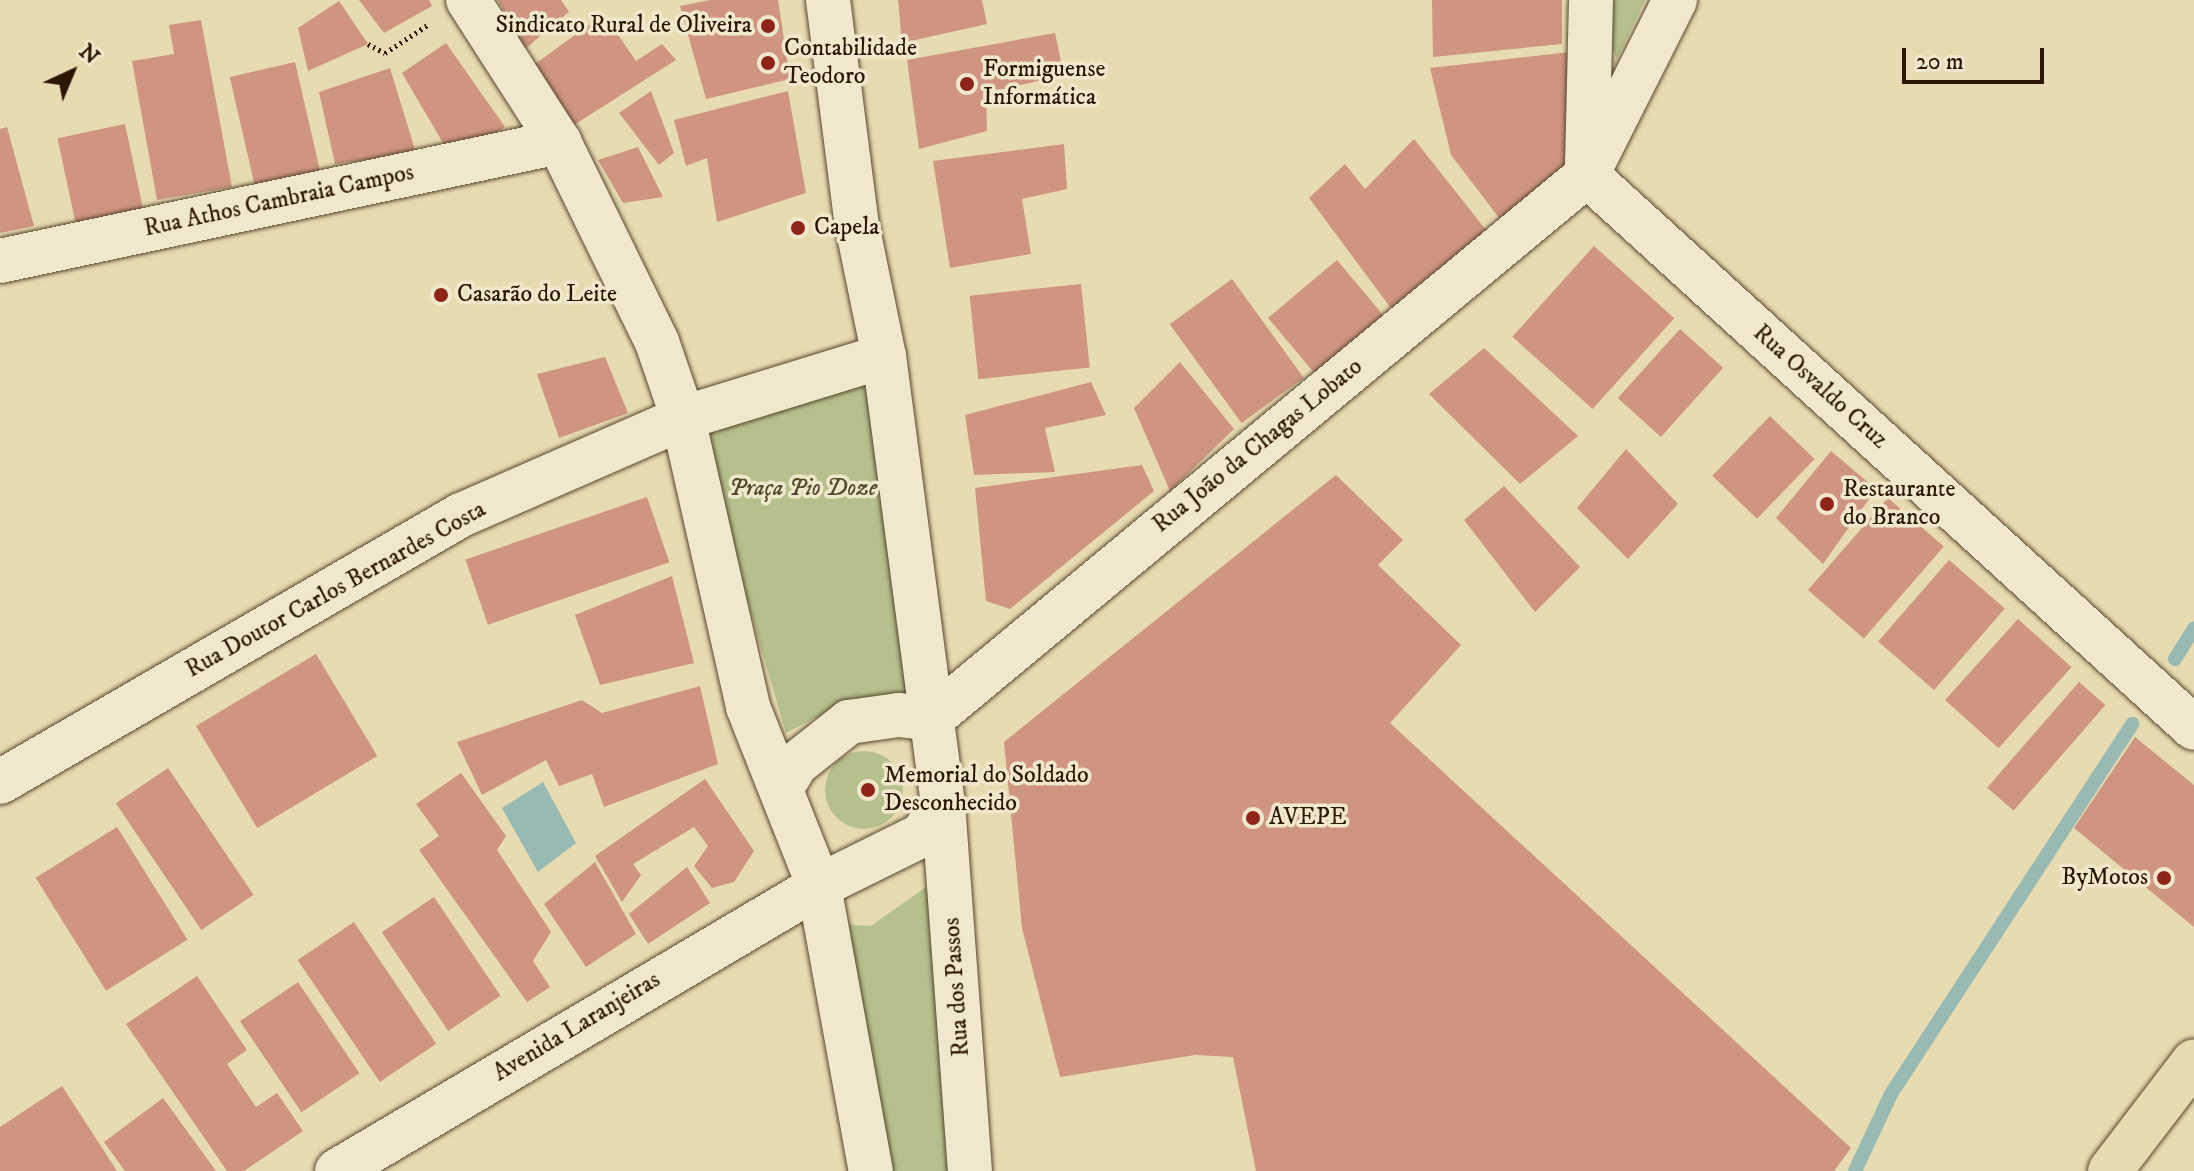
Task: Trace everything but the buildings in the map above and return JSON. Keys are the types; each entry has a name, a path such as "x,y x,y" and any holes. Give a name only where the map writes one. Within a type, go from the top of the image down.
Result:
{"main road":[{"path":"2110,1171 2194,1061"}],"street":[{"path":"828,0 856,220 884,356 943,804"},
{"path":"1587,175 1591,0"},
{"path":"1587,175 1675,0"},
{"path":"453,9 559,142 657,342 683,418 748,707 819,886 871,1171"},
{"name":"Rua Athos Cambraia Campos","path":"0,261 559,142"},
{"name":"Rua João da Chagas Lobato","path":"931,719 1587,175"},
{"name":"Rua Osvaldo Cruz","path":"1587,175 2194,728"},
{"path":"683,418 884,356"},
{"name":"Rua Doutor Carlos Bernardes Costa","path":"0,782 461,515 683,418"},
{"path":"781,789 796,764 849,722 899,715 931,719"},
{"name":"Avenida Laranjeiras","path":"337,1171 819,886 922,835 943,804"},
{"name":"Rua dos Passos","path":"943,804 970,1171"}],"path":[{"path":"368,44 385,53 453,9"}],"green space":[{"path":"1604,0 1645,0 1617,59 1605,32"},
{"name":"Praça Pio Doze","path":"876,371 913,708 853,698 786,733 696,426"},
{"path":"864,751 879,754 892,762 900,775 903,790 900,805 892,818 879,826 864,829 849,826 836,818 828,805 825,790 828,775 836,762 849,754"},
{"path":"940,877 963,1171 880,1171 840,924 871,926"}],"water":[{"path":"543,782 576,843 538,872 502,808"}],"waterway":[{"path":"2175,659 2194,629"},
{"path":"1855,1171 1891,1094 2132,724"}],"place":[{"name":"Sindicato Rural de Oliveira","path":"768,26"},
{"name":"Contabilidade Teodoro","path":"768,63"},
{"name":"Formiguense Informática","path":"967,84"},
{"name":"Capela","path":"798,228"},
{"name":"Casarão do Leite","path":"441,295"},
{"name":"Restaurante do Branco","path":"1827,504"},
{"name":"Memorial do Soldado Desconhecido","path":"868,790"},
{"name":"AVEPE","path":"1253,818"},
{"name":"ByMotos","path":"2164,878"}]}
